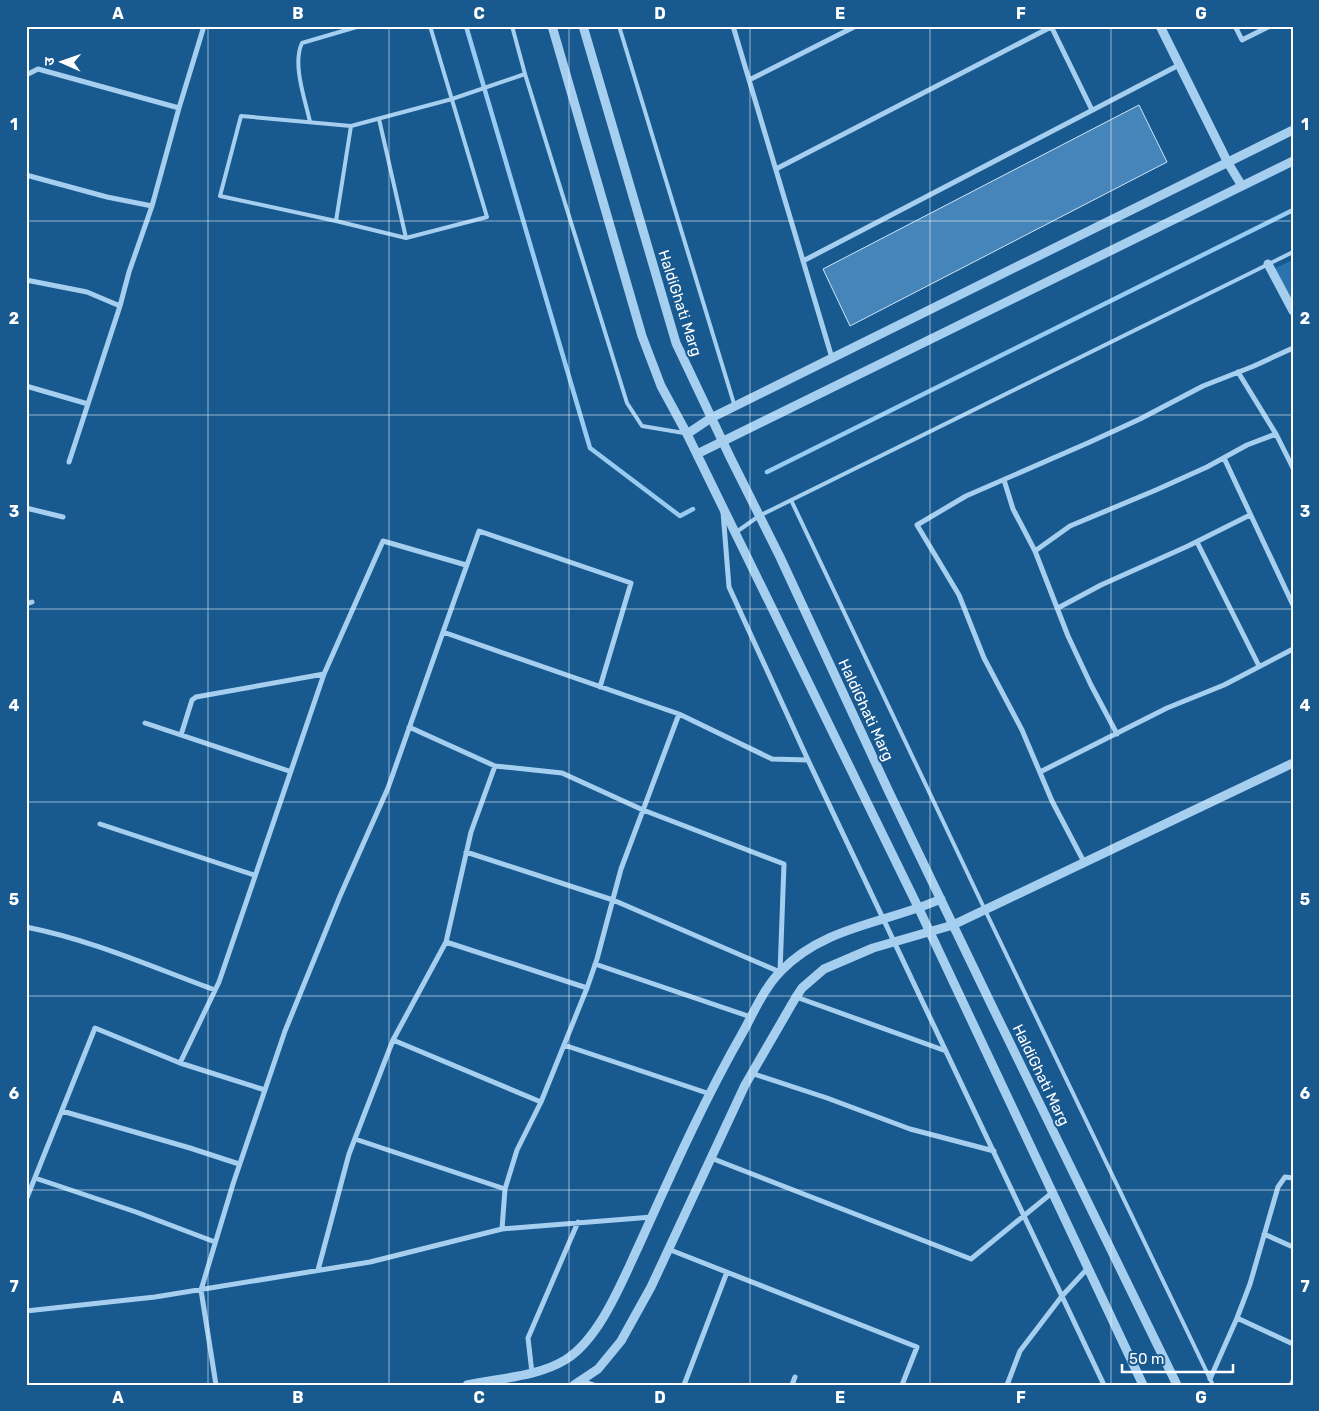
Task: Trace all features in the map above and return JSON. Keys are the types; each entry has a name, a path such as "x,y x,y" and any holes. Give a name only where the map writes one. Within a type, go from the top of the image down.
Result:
{"street":[{"path":"69,462 120,306 129,272 152,206 204,26"},
{"path":"552,26 642,336 661,386 697,454 919,909 1144,1385"},
{"name":"HaldiGhati Marg","path":"583,26 676,342 953,925 1178,1385"},
{"path":"733,26 832,358"},
{"path":"749,80 856,26"},
{"path":"776,169 1051,26 1092,110"},
{"path":"1160,26 1228,163 1242,186"},
{"path":"1235,26 1242,40 1270,26"},
{"path":"803,261 1179,65"},
{"path":"26,75 38,69 179,108"},
{"path":"687,434 711,418 1293,130"},
{"path":"697,454 1293,161"},
{"path":"26,175 107,197 152,206"},
{"path":"1268,264 1293,311"},
{"path":"26,280 87,292 120,306"},
{"path":"1084,862 1052,801 1022,730 984,658 959,595 918,525 966,496 1140,419 1203,386 1293,348"},
{"path":"1238,372 1276,434 1293,468"},
{"path":"26,386 88,404"},
{"path":"1035,551 1070,526 1130,502 1224,458 1247,445 1276,434"},
{"path":"1224,458 1293,605"},
{"path":"1004,480 1013,509 1035,551 1091,685 1117,734"},
{"path":"723,507 728,587 1104,1385"},
{"path":"26,508 63,516"},
{"path":"1058,608 1101,585 1197,542 1250,515"},
{"path":"216,1385 201,1290 215,1242 285,1031 340,896 388,788 479,531 631,584 600,687"},
{"path":"180,1063 215,990 324,674 383,542 466,565"},
{"path":"1197,542 1259,666"},
{"path":"443,632 679,714 772,759 808,760"},
{"path":"1040,772 1167,708 1224,685 1293,649"},
{"path":"181,735 192,700 196,697 324,674"},
{"path":"502,1229 505,1189 517,1150 541,1102 587,988 621,869 679,714"},
{"path":"145,722 289,771"},
{"path":"409,727 495,766 562,773 644,810 784,864 780,972"},
{"path":"578,1383 598,1369 622,1341 651,1287 752,1073 802,988 824,970 873,948 953,925 1293,763"},
{"path":"318,1270 349,1154 393,1040 446,942 470,832 495,766"},
{"path":"100,824 254,875"},
{"path":"466,852 613,900 780,972"},
{"path":"467,1385 532,1373 553,1366 578,1351 589,1339 625,1276 719,1074 767,990 780,972 807,948 862,924 919,909 941,899"},
{"path":"26,927 52,932 105,948 215,990"},
{"path":"446,942 587,988"},
{"path":"595,964 751,1017"},
{"path":"796,997 946,1051"},
{"path":"26,1200 95,1028 180,1063 265,1090"},
{"path":"393,1040 541,1102"},
{"path":"564,1046 710,1094"},
{"path":"752,1073 910,1129 994,1151"},
{"path":"62,1111 240,1164"},
{"path":"355,1139 505,1189"},
{"path":"711,1158 971,1259 1052,1192"},
{"path":"1210,1379 1250,1284 1278,1187 1285,1177 1293,1178"},
{"path":"35,1178 136,1212 215,1242"},
{"path":"26,1311 155,1297 370,1262 502,1229 652,1217"},
{"path":"532,1373 528,1338 578,1222"},
{"path":"1264,1234 1293,1247"},
{"path":"668,1249 917,1347 902,1385"},
{"path":"1007,1385 1020,1351 1062,1296 1088,1268"},
{"path":"684,1385 727,1272"},
{"path":"1237,1318 1293,1344"},
{"path":"792,1385 795,1377"},
{"path":"578,1383 594,1385"}],"lane":[{"path":"310,122 298,68 298,52 302,43 360,26"},
{"path":"430,26 452,99 487,217 406,238 220,196 241,116 351,126 452,99 526,74"},
{"path":"512,26 627,403 642,426 687,434"},
{"path":"619,26 735,407"},
{"path":"379,119 406,238"},
{"path":"336,221 351,126"},
{"path":"735,533 759,516 1293,252"},
{"path":"791,500 1213,1385"}],"shaded area":[{"path":"1293,260 1293,308 1271,270"}],"building":[{"path":"1139,105 1167,162 850,326 823,269"}],"waterway":[{"path":"466,26 590,448 680,516 693,509"},
{"path":"767,472 1293,210"}]}
